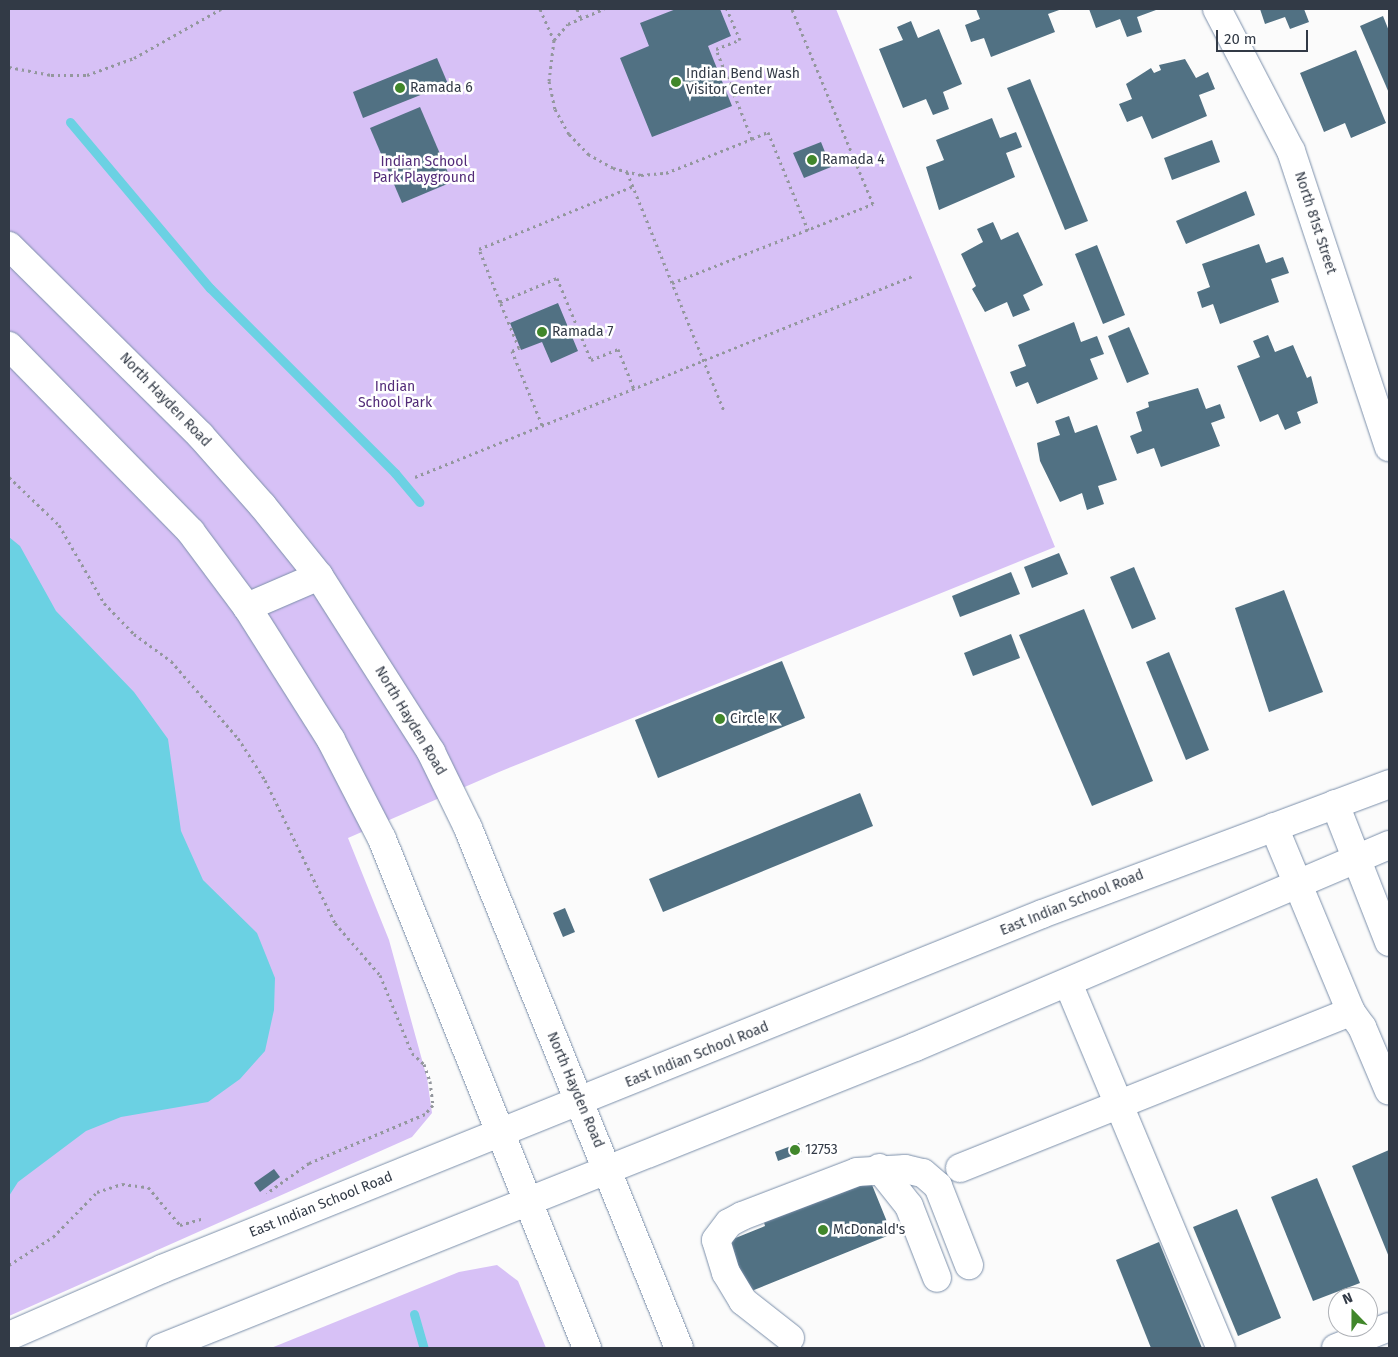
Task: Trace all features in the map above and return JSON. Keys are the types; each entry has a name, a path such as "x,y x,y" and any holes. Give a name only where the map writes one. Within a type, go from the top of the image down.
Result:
{"main road":[{"name":"North 81st Street","path":"1217,9 1291,151 1389,446"},
{"name":"North Hayden Road","path":"9,246 200,435 318,576 435,760 468,828 609,1169 679,1348"},
{"path":"9,346 164,500 247,607 331,740 382,839 587,1348"},
{"path":"247,607 318,576"},
{"name":"East Indian School Road","path":"9,1336 334,1200 1133,878 1389,784"},
{"path":"1335,804 1389,942"},
{"path":"1274,827 1350,1012 1362,1027 1389,1091"},
{"path":"161,1348 1068,983 1389,845"},
{"path":"1068,983 1221,1348"},
{"path":"960,1168 1350,1012"},
{"path":"790,1338 743,1301 726,1273 716,1240 721,1230 742,1216 879,1168 923,1173 938,1186 969,1265"},
{"path":"879,1168 909,1206 937,1278"},
{"path":"1336,1348 1389,1327"}],"path":[{"path":"9,68 87,75 134,58 222,9"},
{"path":"540,9 554,40 549,81 555,109 569,134 588,154 627,172 666,173 768,132 808,230"},
{"path":"577,9 581,19"},
{"path":"554,40 568,24 604,9"},
{"path":"727,9 740,40 716,49 752,139"},
{"path":"672,283 873,204 792,9"},
{"path":"627,172 724,412"},
{"path":"542,426 512,351 519,348 479,249 633,186"},
{"path":"415,477 915,275"},
{"path":"500,302 557,278 591,360 618,349 634,388"},
{"path":"9,477 59,525 104,603 134,634 171,661 238,738 265,780 335,923 380,975 412,1053 424,1064 430,1080 434,1105 425,1114 309,1163 258,1198"},
{"path":"9,1265 53,1237 97,1192 122,1184 148,1187 180,1225 207,1217"}],"green space":[{"name":"Indian School Park","path":"9,9 836,9 1055,547 499,772 348,838 389,940 427,1078 432,1113 412,1137 9,1316"},
{"path":"497,1265 518,1281 546,1348 271,1348 459,1272"}],"water":[{"path":"9,537 20,546 56,611 134,692 168,739 181,831 203,880 257,933 275,978 274,1010 265,1051 240,1079 208,1102 121,1117 86,1131 18,1182 9,1196"}],"building":[{"name":"Indian Bend Wash Visitor Center","path":"676,9 720,9 731,36 708,46 732,106 652,137 620,58 649,46 640,23"},
{"path":"976,9 1062,9 1048,14 1055,32 991,57 984,38 971,42 965,25 980,19"},
{"path":"1089,9 1156,10 1137,17 1142,32 1127,37 1120,19 1096,28"},
{"path":"1260,9 1304,9 1309,22 1290,29 1285,17 1265,24"},
{"path":"1383,16 1389,31 1389,93 1360,26"},
{"path":"911,21 918,38 939,29 962,84 943,92 949,109 933,115 926,99 903,108 879,49 903,40 897,27"},
{"path":"1356,50 1386,123 1351,138 1345,123 1324,132 1300,73"},
{"name":"Ramada 6","path":"437,58 448,84 363,118 353,92"},
{"path":"1185,59 1196,78 1208,72 1215,89 1199,95 1207,116 1152,139 1142,116 1127,122 1119,104 1132,99 1126,84 1151,68 1154,73 1161,70 1159,65"},
{"path":"1030,79 1088,221 1065,230 1007,88"},
{"path":"420,107 452,182 402,203 370,128"},
{"path":"992,118 1000,138 1016,132 1022,147 1006,153 1015,177 939,210 926,167 944,160 936,140"},
{"path":"1212,140 1220,162 1172,180 1164,158"},
{"name":"Ramada 4","path":"821,142 831,167 804,178 793,153"},
{"path":"1246,191 1255,215 1186,244 1176,221"},
{"path":"993,222 1001,240 1018,232 1043,285 1023,295 1030,310 1013,317 1007,302 985,312 972,289 976,286 961,254 983,242 977,229"},
{"path":"1259,244 1266,263 1283,257 1289,273 1271,279 1279,302 1220,324 1213,304 1202,308 1197,292 1210,287 1202,264"},
{"path":"1097,245 1125,315 1103,324 1075,254"},
{"name":"Ramada 7","path":"558,303 578,351 551,363 542,342 521,350 510,323"},
{"path":"1074,322 1081,342 1097,336 1104,354 1090,359 1098,379 1037,404 1028,382 1016,387 1010,372 1026,366 1018,345"},
{"path":"1129,327 1149,374 1127,383 1108,336"},
{"path":"1268,335 1275,352 1293,345 1307,378 1311,376 1318,403 1297,412 1301,423 1285,430 1278,414 1260,422 1237,366 1260,357 1253,341"},
{"path":"1198,388 1206,409 1220,404 1225,418 1211,423 1220,446 1161,467 1154,448 1137,454 1130,436 1142,431 1136,412 1149,407 1148,402"},
{"path":"1069,416 1075,433 1097,425 1117,480 1098,486 1104,504 1087,510 1082,493 1060,502 1040,461 1037,443 1060,435 1055,421"},
{"path":"1059,553 1068,574 1032,588 1024,567"},
{"path":"1134,567 1156,619 1132,629 1110,577"},
{"path":"1011,572 1020,594 960,617 952,596"},
{"path":"1284,590 1323,692 1269,712 1235,608"},
{"path":"1084,609 1153,781 1092,806 1019,635"},
{"path":"1011,634 1020,658 973,676 964,653"},
{"path":"1169,652 1209,750 1186,760 1146,662"},
{"name":"Circle K","path":"782,661 805,718 658,778 635,720"},
{"path":"860,793 873,826 663,912 649,879"},
{"path":"565,908 575,932 563,937 553,913"},
{"path":"799,1143 802,1152 778,1161 775,1152"},
{"path":"1389,1150 1389,1257 1352,1166"},
{"path":"274,1169 280,1177 260,1192 254,1183"},
{"name":"McDonald's","path":"868,1175 892,1234 749,1292 728,1241 765,1226 763,1219"},
{"path":"1317,1178 1360,1283 1350,1287 1328,1287 1328,1295 1313,1301 1271,1197"},
{"path":"1237,1209 1281,1318 1238,1336 1193,1227"},
{"path":"1159,1242 1202,1348 1151,1348 1116,1260"}],"waterway":[{"path":"70,122 210,288 395,473 419,502"},
{"path":"414,1314 424,1348"}],"place":[{"name":"Indian Bend Wash Visitor Center","path":"676,82"},
{"name":"Ramada 6","path":"400,88"},
{"name":"Ramada 4","path":"812,160"},
{"name":"Ramada 7","path":"542,332"},
{"name":"Circle K","path":"720,719"},
{"name":"12753","path":"795,1150"},
{"name":"McDonald's","path":"823,1230"}],"park label":[{"name":"Indian School Park Playground","path":"424,170"}]}
